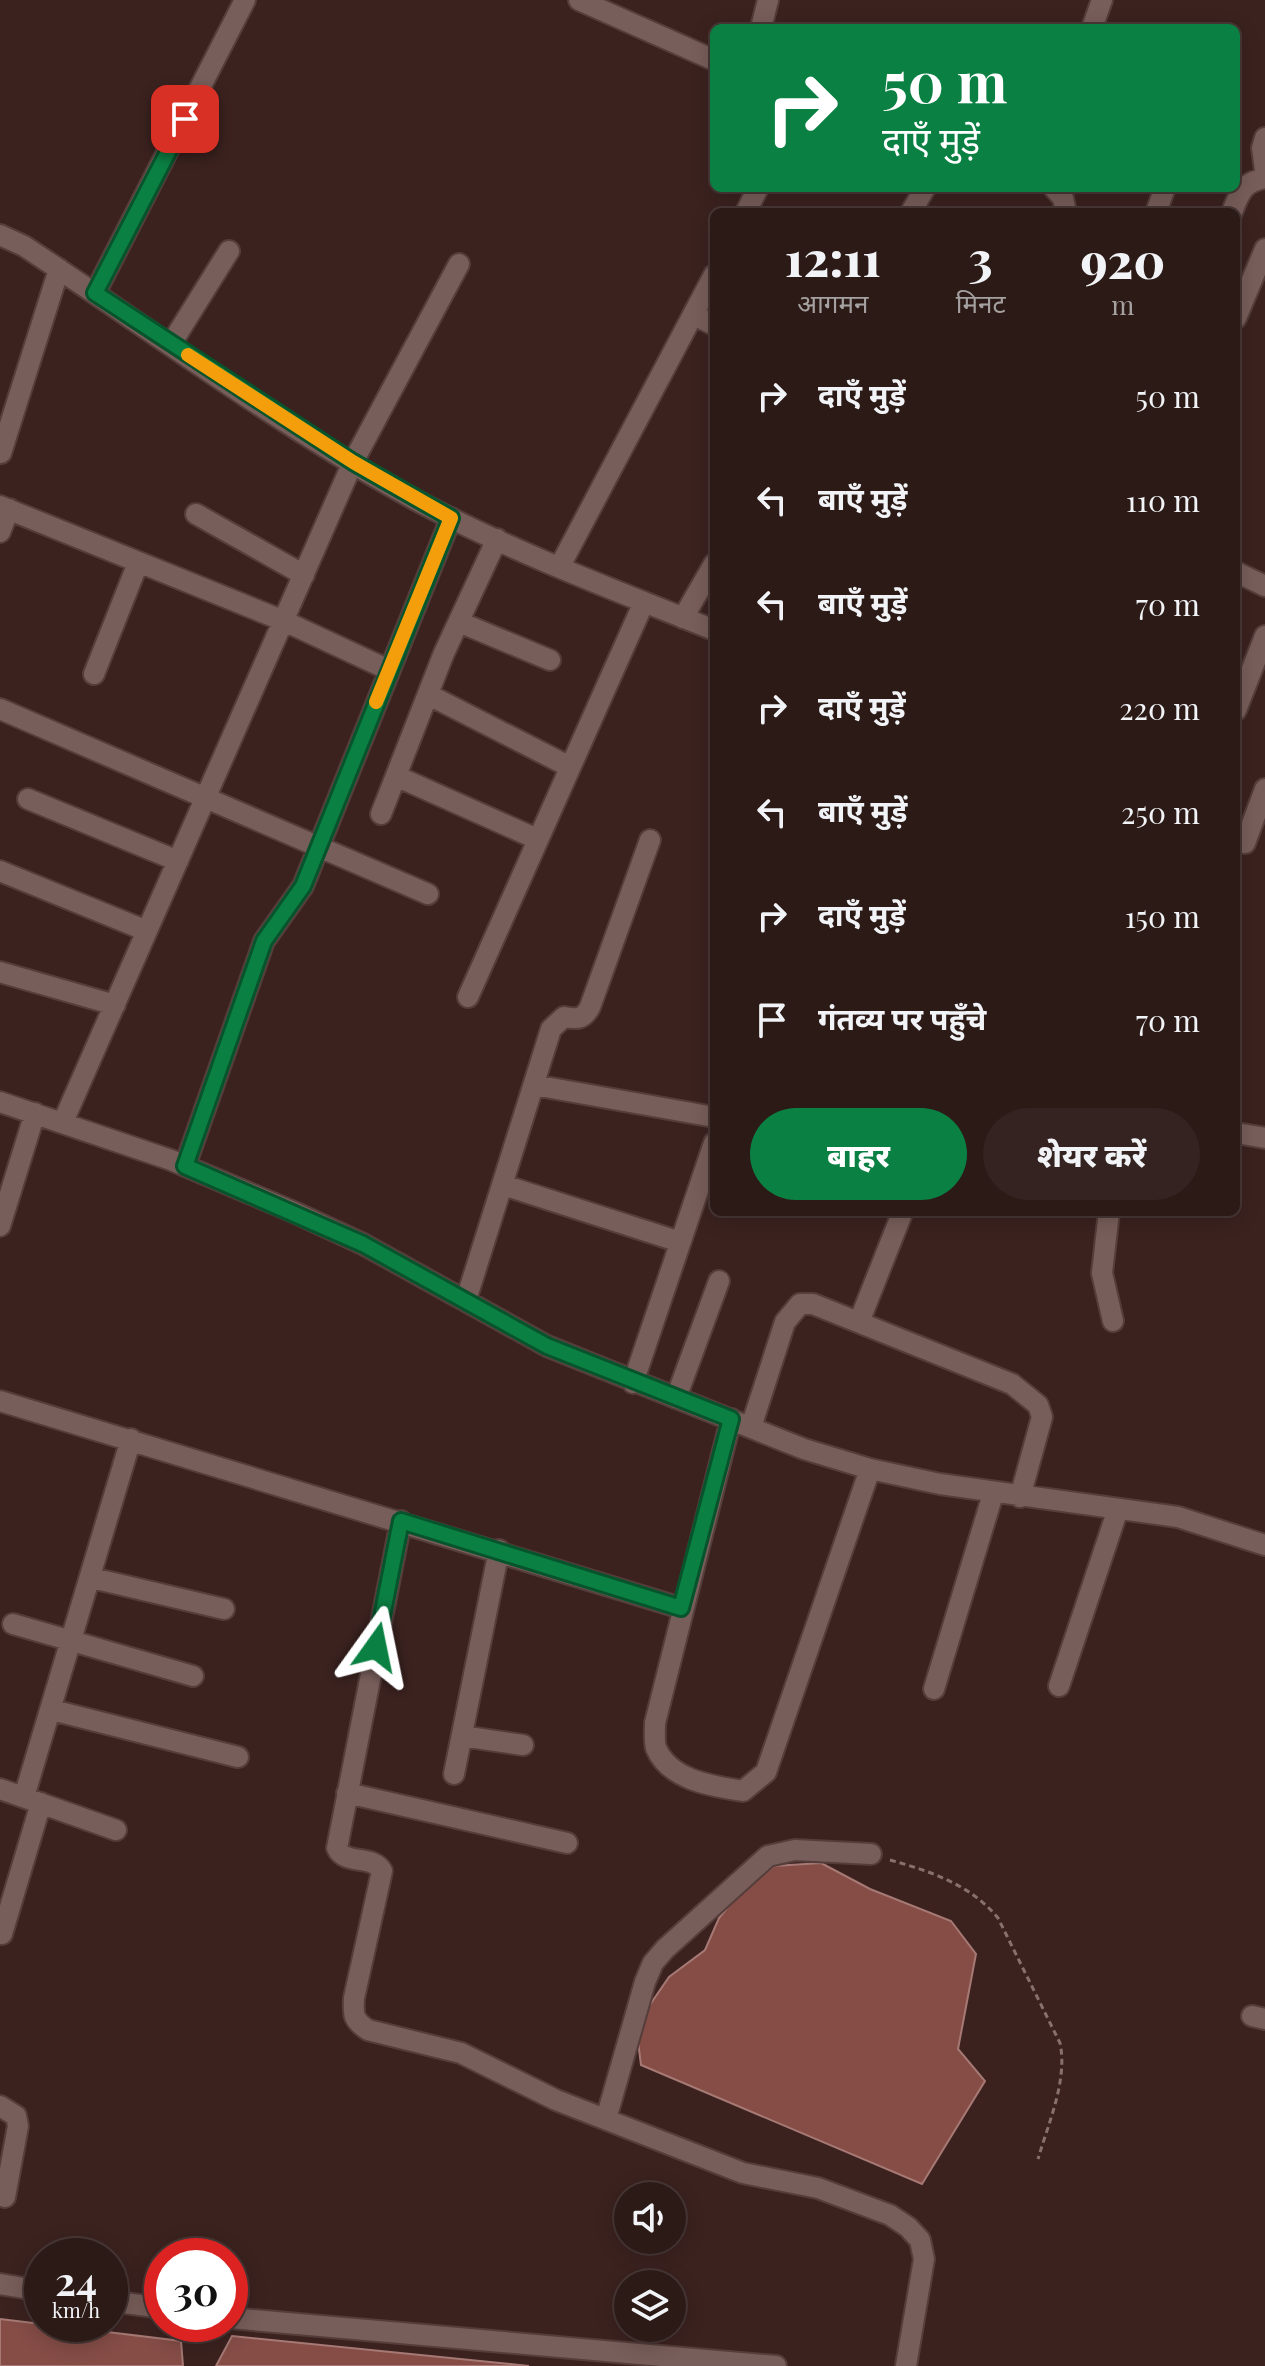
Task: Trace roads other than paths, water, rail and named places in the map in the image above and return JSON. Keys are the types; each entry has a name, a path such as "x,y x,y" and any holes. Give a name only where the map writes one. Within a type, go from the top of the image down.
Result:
{"street":[{"path":"95,293 245,0"},
{"path":"579,0 710,58"},
{"path":"762,24 768,0"},
{"path":"1093,24 1102,0"},
{"path":"1265,138 1262,148 1265,170"},
{"path":"1240,191 1250,180 1265,178"},
{"path":"0,235 59,269 353,462 451,518 710,628"},
{"path":"1240,308 1265,249"},
{"path":"171,344 229,251"},
{"path":"63,1122 353,462 459,264"},
{"path":"1,453 59,269"},
{"path":"560,566 710,283"},
{"path":"694,315 710,323"},
{"path":"0,532 5,508 284,621 389,670"},
{"path":"196,514 304,575"},
{"path":"185,1166 264,941 303,886 451,518"},
{"path":"381,814 459,622 497,539"},
{"path":"94,674 138,563"},
{"path":"683,618 710,571"},
{"path":"1240,574 1265,586"},
{"path":"468,997 644,602"},
{"path":"459,622 550,660"},
{"path":"1240,700 1265,636"},
{"path":"429,695 570,767"},
{"path":"0,709 428,894"},
{"path":"396,776 537,839"},
{"path":"1265,789 1241,841 1265,851"},
{"path":"28,799 178,861"},
{"path":"466,1300 557,1021 564,1017 579,1019 590,1007 650,840"},
{"path":"0,871 147,931"},
{"path":"0,972 115,1005"},
{"path":"534,1085 710,1116"},
{"path":"0,1102 185,1166 363,1244 547,1346 633,1383 870,1469 993,1494 1178,1517 1265,1545"},
{"path":"0,1226 35,1113"},
{"path":"1240,1134 1265,1138"},
{"path":"633,1383 710,1155"},
{"path":"503,1185 680,1242"},
{"path":"859,1322 901,1216"},
{"path":"1109,1216 1102,1273 1113,1321"},
{"path":"676,1398 719,1281"},
{"path":"751,1427 785,1322 800,1304 813,1304 1012,1384 1038,1405 1042,1417 1020,1497"},
{"path":"0,1401 499,1550 681,1608"},
{"path":"731,1419 681,1608 655,1723 656,1747 671,1767 700,1784 743,1791 766,1772 870,1469"},
{"path":"2,1934 52,1710 131,1439"},
{"path":"934,1689 993,1494"},
{"path":"1059,1686 1118,1509"},
{"path":"401,1521 347,1793 339,1853 375,1863 382,1871 354,1998 353,2015 356,2022 368,2030 461,2053 529,2088 759,2178 818,2188 890,2215 920,2240 924,2259 906,2366"},
{"path":"454,1774 499,1550"},
{"path":"92,1578 224,1609"},
{"path":"13,1624 193,1676"},
{"path":"52,1710 238,1757"},
{"path":"462,1736 523,1745"},
{"path":"0,1789 116,1830"},
{"path":"347,1793 567,1843"},
{"path":"606,2119 645,1982 653,1963 665,1949 768,1856 795,1850 871,1854"},
{"path":"0,2106 16,2116 18,2126 5,2197"},
{"path":"0,2284 24,2288"},
{"path":"248,2320 776,2366"}]}
